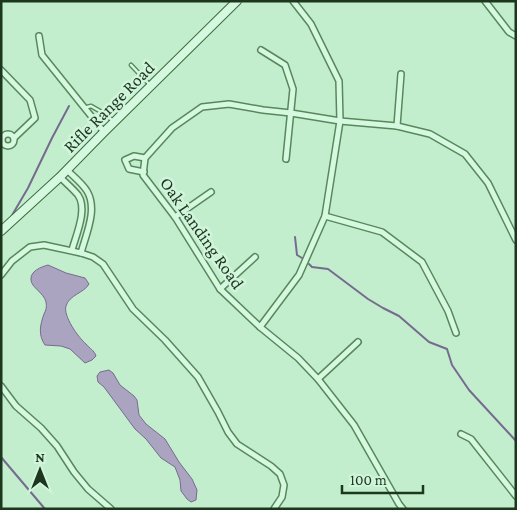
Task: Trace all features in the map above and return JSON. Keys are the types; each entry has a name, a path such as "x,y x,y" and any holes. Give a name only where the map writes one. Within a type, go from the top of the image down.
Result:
{"main road":[{"name":"Rifle Range Road","path":"1,231 60,177 237,1"}],"street":[{"path":"260,327 299,275 325,216 340,121 339,81 311,24 293,1"},
{"path":"485,1 509,32 516,36"},
{"path":"39,36 42,55 104,132"},
{"path":"261,50 285,65 293,89 286,159"},
{"path":"2,74 30,100 35,118 14,138"},
{"path":"397,126 401,74"},
{"path":"144,172 129,169 125,160 134,156 145,158 172,128 202,107 229,104 340,121 397,126 430,134 465,154 488,184 516,240"},
{"name":"Oak Landing Road","path":"145,158 143,175 175,217 220,289 260,327 298,358 318,379 354,425 403,509"},
{"path":"67,170 86,190 91,201 91,216 81,253"},
{"path":"60,177 78,195 82,203 82,215 72,250"},
{"path":"175,217 211,192"},
{"path":"325,216 382,232 422,262 448,311 456,333"},
{"path":"1,275 12,261 30,247 44,244 93,257 103,264 133,309 165,340 198,377 228,432 237,444 280,474 284,485 282,497 274,509"},
{"path":"220,289 255,256"},
{"path":"318,379 358,342"},
{"path":"1,386 16,406 41,428 57,446 88,489 111,509"},
{"path":"461,434 471,439 516,496"}],"lane":[{"path":"131,65 151,86"},
{"path":"84,108 91,106 114,122"}],"shaded area":[{"path":"48,265 66,273 85,278 89,284 84,290 70,299 66,306 69,321 75,332 96,356 85,363 70,349 61,346 45,345 41,337 41,326 46,302 32,283 31,277 36,270"},
{"path":"109,370 120,385 134,396 137,400 139,415 146,424 165,439 192,479 197,490 196,500 191,502 187,499 181,491 180,480 175,467 161,458 146,439 135,429 104,387 98,382 97,376 100,372"}],"waterway":[{"path":"11,217 28,188 69,106"},
{"path":"295,237 297,255 302,258"},
{"path":"309,264 312,267 328,269 368,299 399,316 429,342 447,349 452,365 469,390 516,441"},
{"path":"1,457 45,509"}]}
